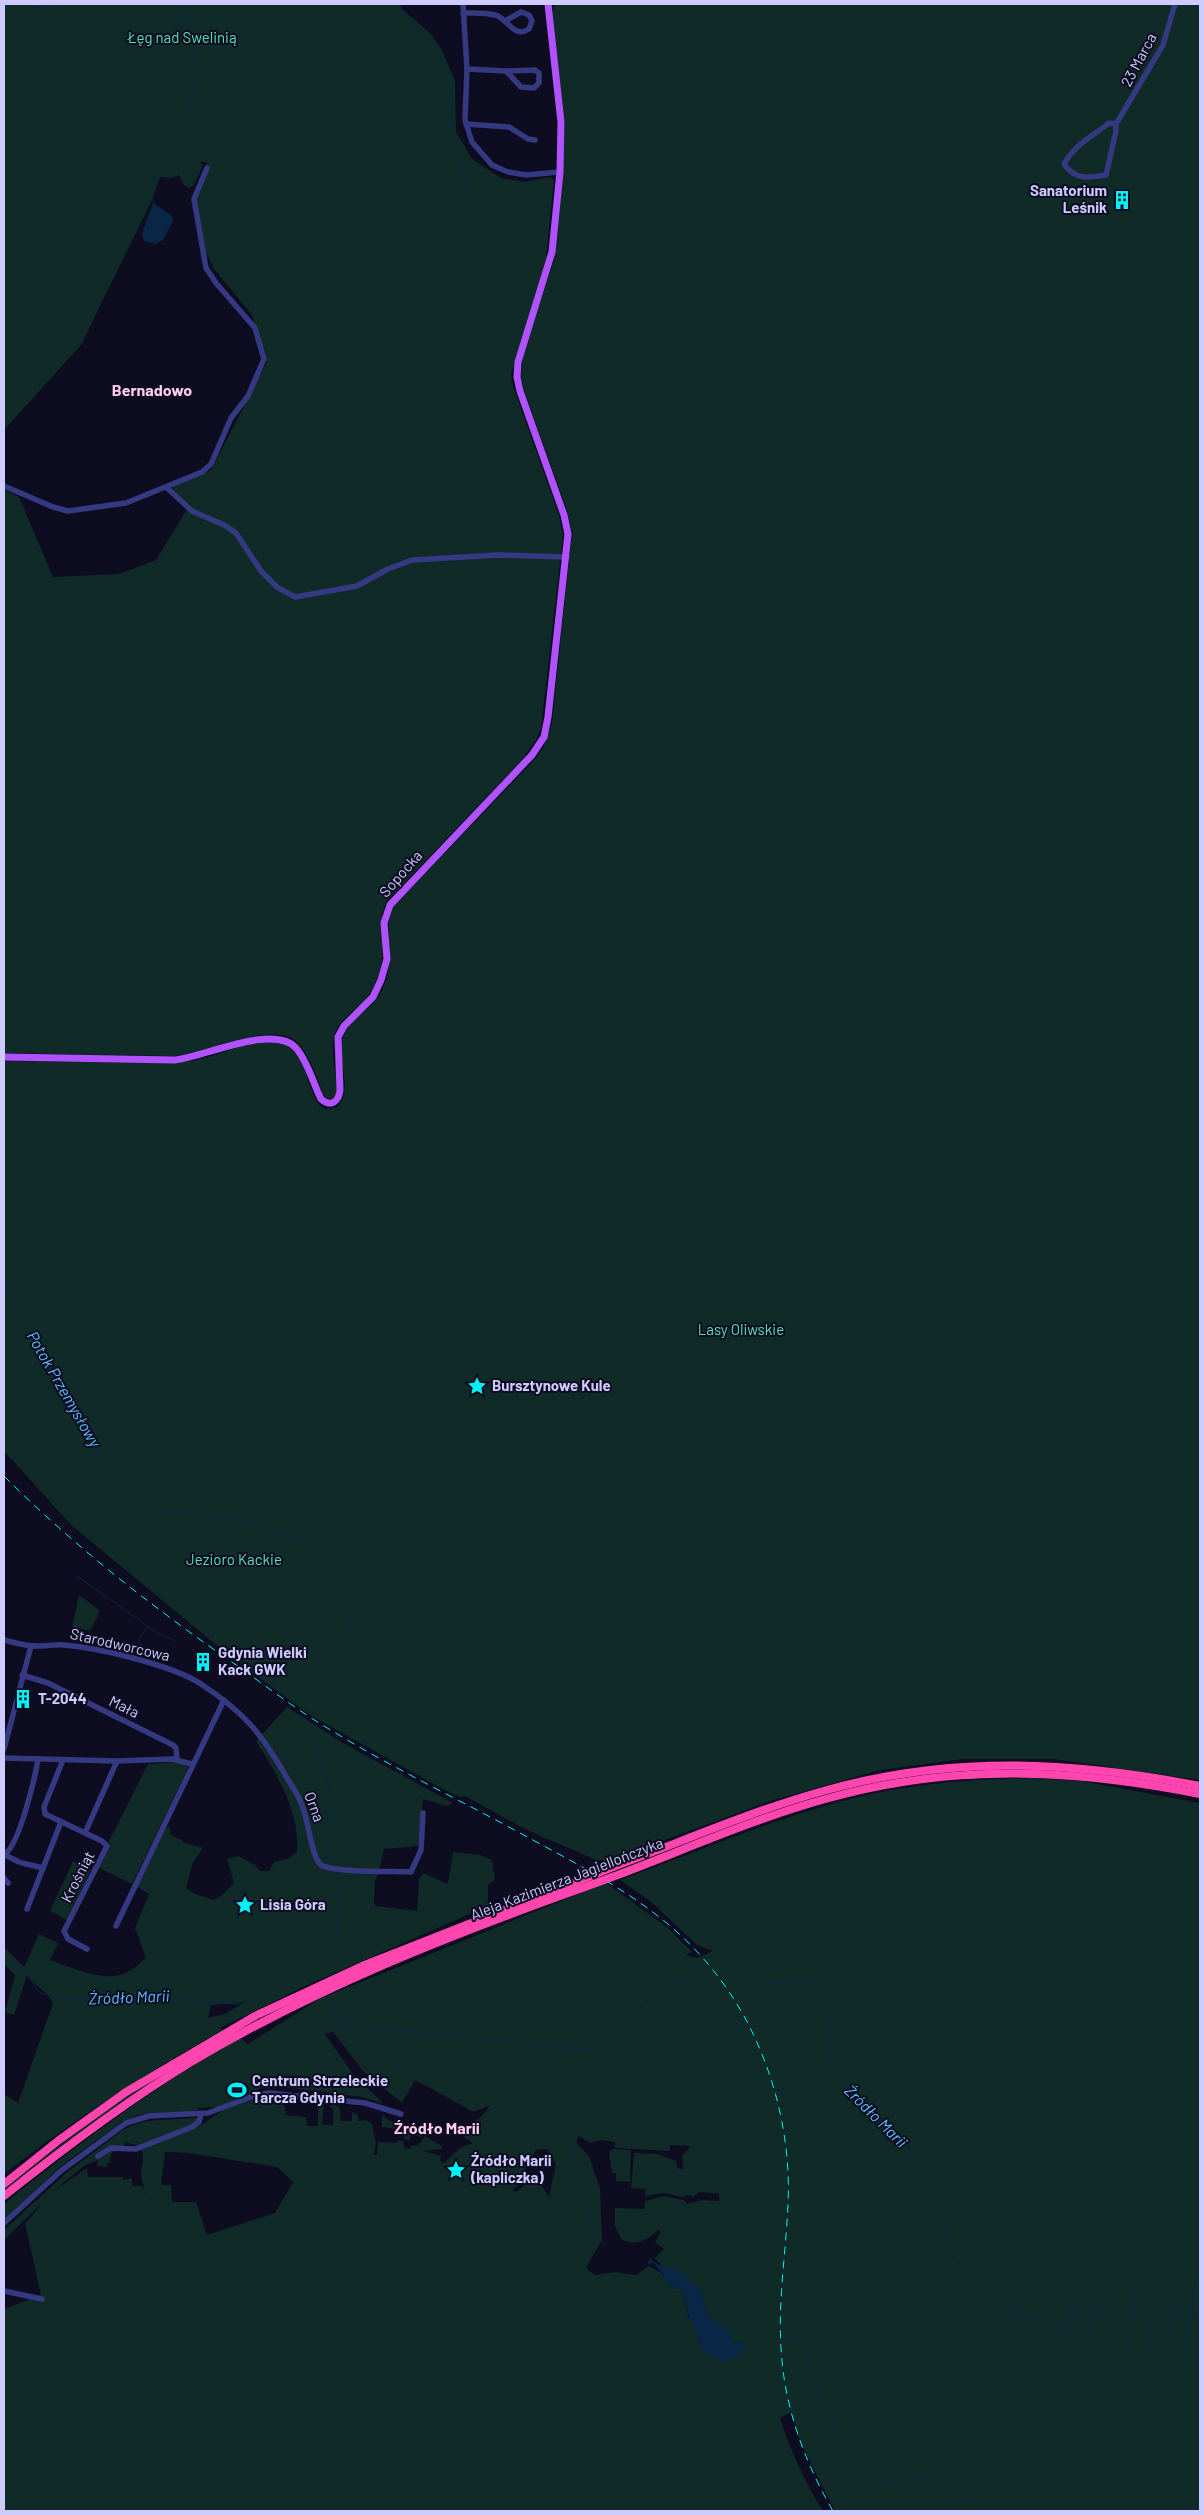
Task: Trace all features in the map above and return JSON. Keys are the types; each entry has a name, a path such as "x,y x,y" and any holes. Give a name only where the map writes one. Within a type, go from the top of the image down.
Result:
{"highway":[{"name":"Aleja Kazimierza Jagiellończyka","path":"4,2184 59,2140 126,2092 256,2016 362,1966 614,1867 808,1796 870,1780 928,1770 998,1764 1064,1766 1115,1771 1200,1786"},
{"name":"Aleja Kazimierza Jagiellończyka","path":"4,2196 57,2154 137,2097 191,2062 260,2023 357,1976 585,1887 811,1803 866,1789 928,1778 1004,1772 1073,1774 1151,1784 1200,1794"}],"main road":[{"name":"Sopocka","path":"4,1057 175,1060 196,1057 246,1042 279,1038 289,1042 300,1052 321,1099 327,1103 336,1101 340,1090 338,1038 344,1026 373,997 381,980 387,958 384,923 390,905 532,755 544,737 566,557 566,524 520,391 517,372 523,346 551,259 560,172 562,122 548,4"}],"street":[{"path":"463,4 467,69 466,124 474,145 486,160 499,169 521,175 560,172"},
{"name":"23 Marca","path":"1116,124 1109,123 1093,137 1083,140 1070,153 1064,164 1070,173 1078,177 1106,175 1116,124 1163,45 1175,4"},
{"path":"463,13 496,15 506,21"},
{"path":"467,69 535,70 539,73 539,84 534,88 524,88 506,71"},
{"path":"466,124 509,127 528,139 534,140"},
{"path":"4,486 53,508 68,511 126,502 202,472 211,464 231,418 248,396 264,362 255,328 216,283 206,268 194,200 207,168"},
{"path":"166,487 192,511 224,525 236,534 272,582 287,594 295,597 357,586 393,567 412,560 498,555 566,557"},
{"name":"Starodworcowa","path":"4,1640 31,1646 57,1644 80,1647 154,1665 187,1676 224,1700"},
{"path":"4,1749 31,1646"},
{"name":"Mała","path":"22,1675 48,1683 173,1745 176,1748 177,1759"},
{"path":"116,1926 224,1700"},
{"name":"Orna","path":"224,1700 249,1720 271,1749 300,1798 308,1823 315,1859 320,1864 327,1867 351,1870 411,1872 421,1850 423,1814"},
{"path":"4,1758 118,1761 177,1759 192,1764"},
{"path":"38,1759 35,1776 14,1840 4,1855 20,1862 43,1868"},
{"path":"63,1760 44,1811 48,1816 86,1833"},
{"name":"Krośniąt","path":"87,1949 68,1939 64,1934 106,1849 105,1843 86,1833 118,1761"},
{"path":"27,1909 61,1822"},
{"path":"4,2223 62,2170 124,2123 149,2116 201,2114 269,2093 365,2102 401,2114"},
{"path":"98,2156 111,2148 144,2146 192,2127 199,2122 201,2114"},
{"path":"4,2291 42,2299"}],"green space":[{"name":"Łęg nad Swelinią","path":"4,4 400,4 402,9 431,34 443,52 455,81 456,132 472,159 501,178 525,182 550,177 554,180 546,259 511,375 513,386 559,515 563,536 541,728 536,740 521,761 387,901 381,926 382,960 376,982 372,991 343,1020 335,1033 333,1054 337,1090 335,1096 331,1099 326,1098 323,1093 302,1047 286,1036 272,1034 238,1040 175,1056 4,1053 4,490 19,497 53,577 119,574 156,560 189,506 172,490 173,486 211,470 267,362 252,315 214,269 200,239 192,199 207,162 200,162 203,165 194,185 189,188 184,185 179,175 172,178 160,177 152,200 81,345 4,430"},
{"name":"Lasy Oliwskie","path":"555,4 1200,4 1200,1780 1054,1759 963,1759 880,1770 770,1801 611,1860 596,1860 527,1830 465,1796 460,1797 443,1789 310,1715 226,1653 71,1525 4,1451 4,1061 174,1063 204,1058 253,1043 276,1042 287,1046 295,1053 319,1105 326,1109 337,1107 342,1100 345,1084 341,1048 344,1033 376,1000 386,982 390,960 389,919 392,908 535,759 544,746 552,722 572,533 567,510 524,390 521,376 523,356 554,260 563,172 565,126 552,14"},
{"path":"79,1595 100,1611 90,1631 72,1627"},
{"path":"287,1707 343,1743 453,1803 446,1806 423,1799 418,1846 384,1849 375,1881 374,1904 376,1906 417,1911 419,1879 423,1873 448,1884 453,1852 480,1855 492,1860 495,1880 488,1885 488,1906 307,1985 220,2028 223,2030 110,2098 4,2174 4,2094 18,2103 53,2003 48,1995 27,1975 14,2015 5,2012 15,1975 4,1964 4,1947 24,1967 39,1934 58,1943 50,1960 86,1973 106,1976 126,1973 146,1958 135,1928 149,1894 136,1886 163,1831 169,1826 171,1835 182,1840 182,1842 203,1848 193,1862 186,1888 195,1894 214,1900 234,1883 227,1859 238,1856 255,1865 260,1871 269,1871 274,1862 289,1858 297,1852 295,1822 286,1794 256,1741","holes":["245,2002 225,2014 208,2018 211,2005"]},
{"path":"179,1762 188,1766 183,1779 132,1884 99,1868 110,1847 109,1841 148,1764"},
{"path":"1012,1778 1081,1781 1200,1803 1200,2511 835,2511 800,2442 791,2412 780,2418 798,2466 823,2511 4,2511 4,2309 41,2295 25,2224 43,2202 4,2240 4,2230 66,2173 124,2129 141,2122 198,2118 198,2122 195,2122 198,2127 223,2110 263,2095 283,2097 286,2115 306,2117 307,2126 318,2126 318,2100 324,2100 322,2125 333,2125 333,2108 330,2108 330,2101 335,2101 336,2106 339,2106 341,2121 352,2121 352,2112 358,2115 358,2121 366,2120 372,2124 376,2143 374,2155 377,2155 378,2142 397,2143 397,2141 403,2141 404,2147 410,2149 411,2146 419,2145 425,2136 442,2146 442,2149 423,2151 441,2156 440,2161 444,2163 460,2148 473,2143 451,2128 474,2122 483,2115 490,2105 474,2112 415,2080 402,2103 363,2071 333,2032 325,2034 353,2074 384,2104 362,2097 267,2085 222,2107 198,2108 198,2112 142,2114 123,2121 60,2167 4,2220 4,2204 118,2116 209,2056 240,2038 248,2044 319,1999 606,1883 668,1928 692,1952 686,1955 697,1958 713,1951 697,1945 650,1901 620,1880 786,1818 853,1798 922,1785","holes":["579,2136 590,2143 601,2140 615,2142 615,2148 670,2151 670,2145 691,2146 682,2156 683,2169 677,2168 676,2161 657,2154 634,2153 631,2188 646,2189 645,2196 664,2193 681,2197 689,2195 693,2197 699,2192 719,2194 719,2201 703,2200 687,2204 684,2200 664,2196 645,2201 644,2209 615,2208 615,2226 622,2240 627,2242 641,2241 650,2237 658,2230 661,2232 655,2242 664,2249 654,2259 661,2266 683,2274 691,2284 700,2289 707,2314 718,2324 730,2342 738,2343 740,2340 736,2357 700,2340 694,2323 688,2315 683,2297 686,2295 681,2288 675,2289 667,2283 662,2273 649,2266 636,2275 615,2272 595,2275 586,2268 602,2240 600,2188 589,2156 576,2142","125,2142 139,2146 143,2155 141,2176 146,2195 142,2186 132,2186 132,2178 123,2180 123,2177 88,2177 87,2168 52,2192 85,2165 98,2160 97,2166 107,2167 107,2163 110,2163 111,2154 116,2150 109,2150 123,2148","547,2149 556,2164 549,2197 539,2181 533,2177 515,2193 513,2189 523,2182 525,2167 536,2150","165,2152 189,2153 277,2167 293,2182 275,2213 207,2235 196,2202 172,2202 171,2185 161,2185"]},
{"path":"73,1861 91,1869 67,1920 50,1911"},
{"path":"257,2019 130,2097 70,2139 4,2191 4,2188 87,2124 129,2095"},
{"path":"382,2115 390,2121 425,2133 425,2135 420,2137 412,2134 409,2140 404,2139 406,2130 382,2127"},
{"path":"613,2149 631,2150 630,2182 616,2181 616,2173 612,2173 609,2152"}],"water":[{"path":"153,203 172,216 173,220 163,240 156,244 144,241 142,234"},
{"path":"650,2258 657,2264 682,2273 700,2289 707,2314 731,2333 731,2342 738,2343 741,2339 744,2349 736,2357 723,2361 703,2350 698,2342 700,2337 690,2318 683,2297 685,2295 681,2288 675,2289 662,2278 664,2275 653,2263 647,2264"}],"waterway":[{"path":"30,26 42,4"},
{"path":"44,46 62,40 47,4"},
{"path":"180,148 186,148 185,138 193,131 187,121 186,113 196,90 194,84 200,83 201,74 190,75 184,68 194,54 192,48 183,40 180,28 187,23 184,10 187,4"},
{"path":"397,4 432,42 443,59 453,82"},
{"path":"30,5 39,8"},
{"path":"28,15 35,17"},
{"path":"453,84 450,123 453,143 463,170 472,210"},
{"path":"154,203 153,174 159,172 172,159 176,159 179,151"},
{"name":"Potok Przemysłowy","path":"4,1283 118,1485 127,1493"},
{"name":"Potok Przemysłowy","path":"128,1494 147,1510 184,1511 241,1521 303,1542 319,1554 344,1597 351,1638 359,1647 406,1676"},
{"path":"77,1576 156,1632 175,1641"},
{"path":"266,1617 300,1646 304,1674 315,1706"},
{"path":"125,1653 142,1652 145,1647 139,1643 140,1637 147,1627"},
{"path":"313,1735 314,1743 325,1768 333,1817 328,1853 329,1864"},
{"path":"328,1871 340,1874 336,1937"},
{"name":"Źródło Marii","path":"4,1956 27,1974 39,1992 55,1998 114,2001 177,1996 210,2003 240,2004"},
{"name":"Źródło Marii","path":"528,2043 584,2050 617,2045 654,1990 670,1982 697,1977"},
{"name":"Źródło Marii","path":"756,1984 800,1981 811,1983 820,1989 828,2013 828,2042 837,2075 849,2093 907,2143 930,2204 937,2218 949,2231 947,2247 978,2292 1010,2308 1063,2326"},
{"path":"329,1996 341,2025"},
{"name":"Źródło Marii","path":"336,2028 350,2025 525,2043"},
{"name":"Źródło Marii","path":"286,2029 315,2039 323,2035"},
{"path":"505,2077 504,2074 523,2050 523,2045"},
{"path":"508,2079 533,2097 568,2138 596,2239 606,2245"},
{"path":"1185,2358 1194,2286"},
{"path":"1167,2354 1176,2290"},
{"name":"Źródło Marii","path":"1012,2332 1026,2291"},
{"path":"1127,2352 1135,2291"},
{"name":"Źródło Marii","path":"1030,2340 1045,2295"},
{"path":"1087,2353 1095,2295"},
{"path":"1062,2325 1067,2314 1069,2298"},
{"path":"1072,2317 1074,2303"},
{"name":"Źródło Marii","path":"1052,2354 1072,2317 1142,2313 1200,2315"},
{"path":"1146,2353 1152,2314"},
{"path":"788,2322 790,2339 804,2340 806,2344 809,2370 836,2432 837,2454 866,2477"},
{"path":"870,2479 895,2486 912,2478 925,2475 960,2491 973,2500 979,2511"}],"railway":[{"path":"4,1476 59,1528 117,1577 177,1623 286,1701 322,1725 407,1774 564,1857 624,1892 677,1932 701,1956 724,1984 744,2016 764,2060 779,2107 784,2131 787,2155 788,2204 780,2330 783,2370 786,2391 797,2432 813,2473 833,2511"}],"place":[{"name":"Sanatorium Leśnik","path":"1122,200"},
{"name":"Bursztynowe Kule","path":"477,1386"},
{"name":"Gdynia Wielki Kack GWK","path":"203,1662"},
{"name":"T-2044","path":"23,1699"},
{"name":"Lisia Góra","path":"245,1905"},
{"name":"Centrum Strzeleckie Tarcza Gdynia","path":"237,2090"},
{"name":"Źródło Marii (kapliczka)","path":"456,2170"}],"district":[{"name":"Bernadowo","path":"152,390"},
{"name":"Źródło Marii","path":"437,2128"}],"park label":[{"name":"Jezioro Kackie","path":"234,1560"}]}
